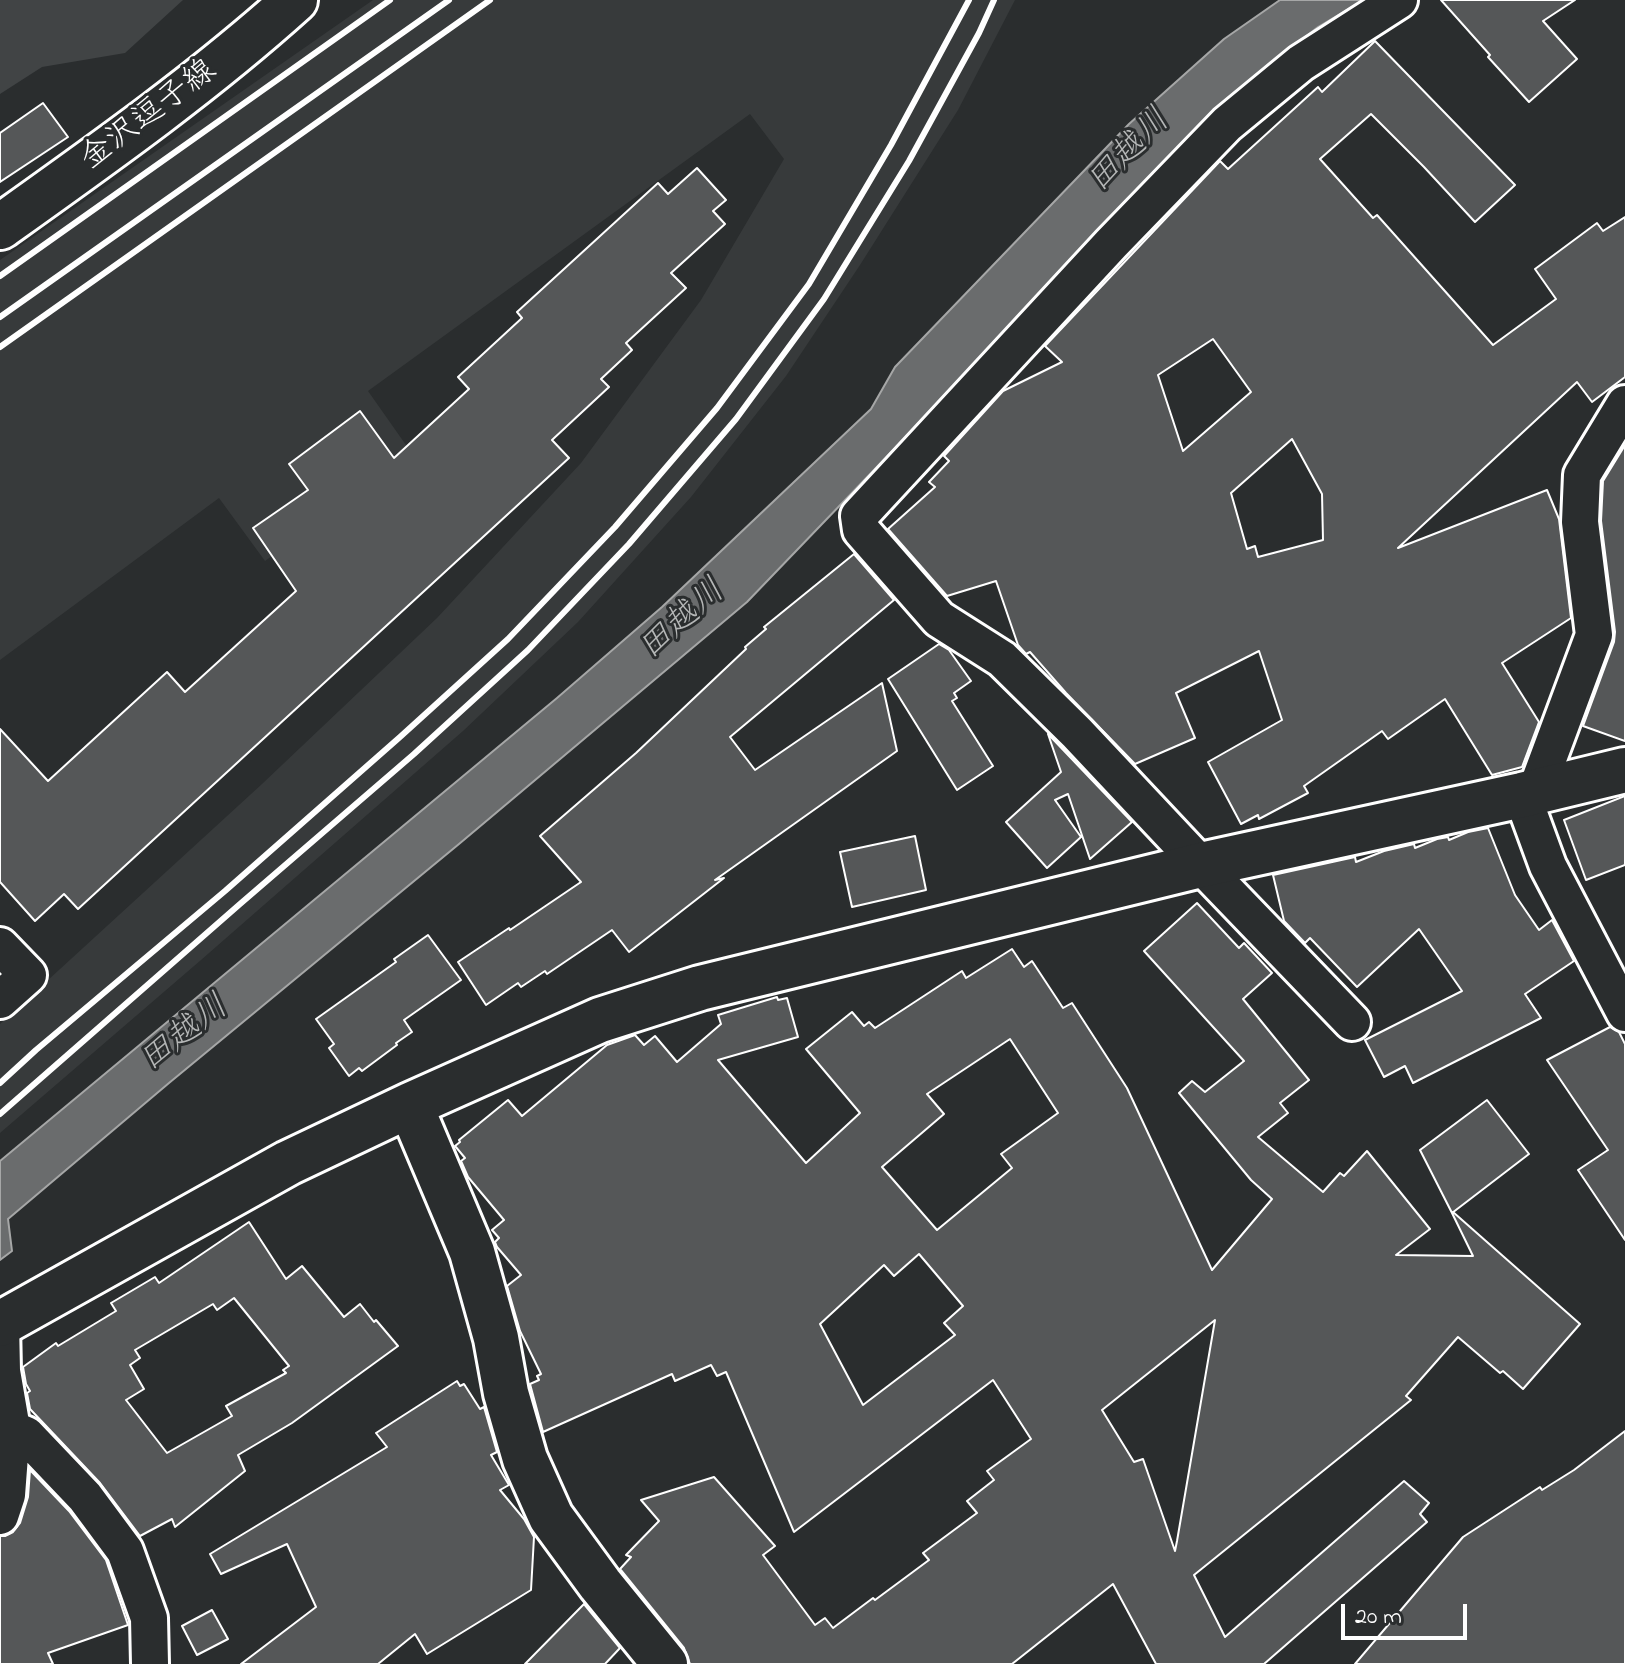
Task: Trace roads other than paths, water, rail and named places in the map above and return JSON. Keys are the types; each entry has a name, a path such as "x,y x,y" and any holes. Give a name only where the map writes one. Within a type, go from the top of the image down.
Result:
{"street":[{"name":"金沢逗子線","path":"0,227 175,101 295,0"},
{"path":"1352,1022 1077,733 1002,659 939,619 861,530 859,516 1111,244 1227,124 1301,63 1399,0"},
{"path":"1625,404 1582,475 1580,522 1594,635 1529,793 1548,866 1625,1013"},
{"path":"0,1516 7,1495 12,1429 2,1371 0,1323 288,1163 410,1105 600,1020 700,988 1201,865 1625,770"},
{"path":"0,946 28,975 0,1000"},
{"path":"410,1105 472,1252 525,1459 551,1517 665,1664"},
{"path":"12,1429 26,1435 85,1497 125,1551 149,1618 150,1664"}],"water":[{"name":"田越川","path":"1280,0 1364,0 1318,27 1253,78 1181,145 747,602 8,1219 12,1251 0,1260 0,1161 557,698 662,607 871,409 895,367 1129,124 1224,39"}],"railway":[{"path":"0,276 390,0"},
{"path":"0,317 449,0"},
{"path":"0,347 490,0"},
{"path":"0,1083 400,737 508,639 615,527 717,408 809,284 891,145 969,0"},
{"path":"0,1114 414,754 528,650 629,544 736,419 824,299 909,161 994,0"}]}
